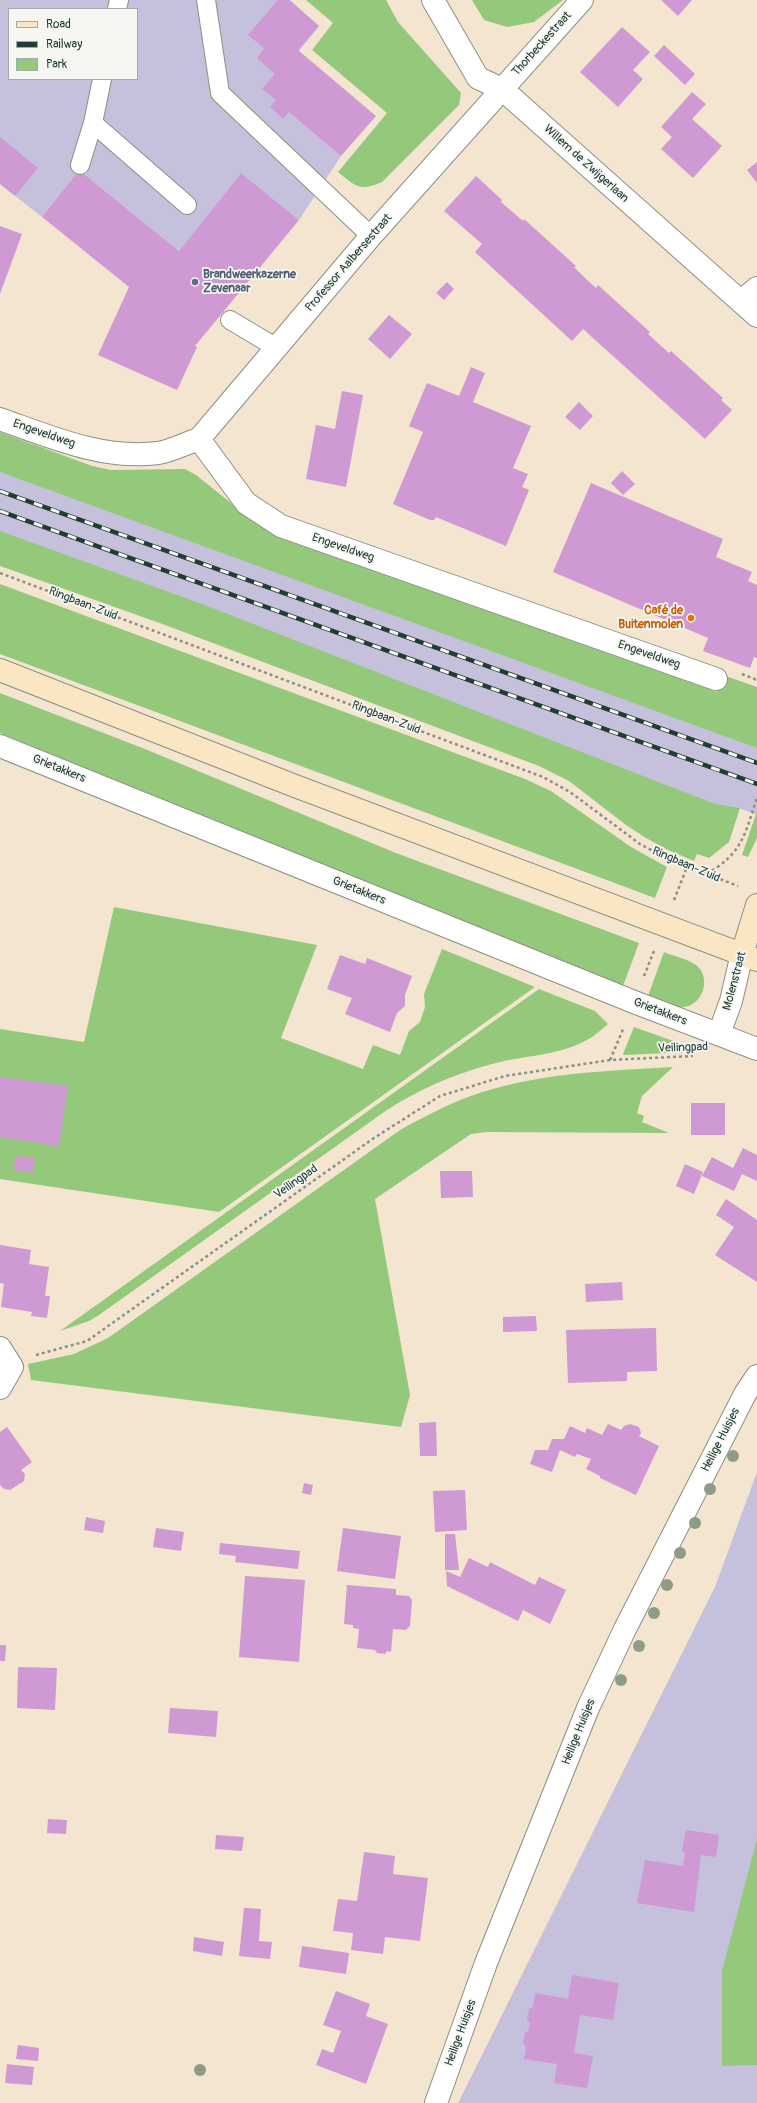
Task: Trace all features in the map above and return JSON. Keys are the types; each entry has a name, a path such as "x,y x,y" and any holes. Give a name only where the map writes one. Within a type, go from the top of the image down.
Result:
{"street":[{"name":"Willem de Zwijgerlaan","path":"433,0 478,78 502,89 749,295 757,316"},
{"name":"Thorbeckestraat","path":"502,89 582,0"},
{"name":"Professor Aalbersestraat","path":"199,439 372,236 502,89"},
{"name":"Engeveldweg","path":"0,419 68,444 129,454 159,453 199,439 246,504 281,526 716,679"},
{"path":"0,670 303,788 749,957"},
{"name":"Grietakkers","path":"0,746 634,1002 719,1034"},
{"name":"Molenstraat","path":"719,1034 749,957 750,896"},
{"path":"719,1034 757,1049"},
{"path":"0,1348 12,1367 0,1388"},
{"name":"Heilige Huisjes","path":"436,2103 486,1963 588,1708 628,1622 745,1394 757,1376"}],"lane":[{"path":"206,0 220,93 372,236"},
{"path":"80,165 93,123 102,80"},
{"path":"93,123 187,205"},
{"path":"230,320 277,348"}],"path":[{"name":"Ringbaan-Zuid","path":"0,573 543,777 570,792 640,844 666,858 707,875 750,896"},
{"path":"707,875 725,863 740,845 757,798"},
{"path":"610,1060 634,1002"},
{"name":"Veilingpad","path":"12,1367 35,1355 87,1341 368,1142 440,1096 505,1076 610,1060 699,1056"}],"shaded area":[{"path":"0,0 290,0 319,26 299,51 341,156 299,220 241,173 179,251 79,170 42,217 0,184"},
{"path":"0,437 757,716 757,815 736,807 729,828 0,561"},
{"path":"757,1472 757,2103 458,2103 715,1587"}],"green space":[{"path":"306,0 386,0 398,22 461,93 459,105 382,182 368,187 358,186 338,172 387,113 312,50 333,23"},
{"path":"472,0 563,0 534,22 507,27 484,20"},
{"path":"0,432 92,466 111,470 185,469 196,475 251,519 487,609 717,692 723,675 757,687 757,748 0,472"},
{"path":"0,531 202,604 715,804 740,808 729,842 709,858 697,854 694,861 668,850 646,838 626,825 569,781 539,766 165,625 0,566"},
{"path":"0,584 525,779 551,791 631,847 667,867 655,898 0,654"},
{"path":"0,693 145,749 396,853 639,943 623,986 0,733"},
{"path":"757,811 757,838 748,857 742,855"},
{"path":"114,907 317,945 281,1038 363,1069 373,1045 400,1055 409,1031 420,1022 425,1007 424,994 442,949 535,987 219,1212 0,1179 0,1029 84,1042"},
{"path":"664,952 689,961 701,970 704,976 703,990 696,1002 679,1007 665,1004 648,996"},
{"path":"539,989 595,1011 608,1024 592,1037 569,1048 556,1052 504,1061 478,1068 450,1078 409,1097 384,1112 99,1315 89,1321 60,1331"},
{"path":"634,1027 690,1047 691,1052 624,1055 623,1054"},
{"path":"673,1067 642,1096 637,1113 644,1116 642,1122 669,1133 486,1132 471,1134 375,1199 410,1395 401,1427 31,1380 28,1364 74,1354 108,1338 400,1130 442,1108 468,1097 493,1089 543,1078 569,1074"},
{"path":"757,1839 757,2065 722,2066 722,1971"}],"building":[{"path":"278,0 289,0 319,26 298,50 376,116 341,156 289,112 283,119 270,107 276,100 262,89 275,74 257,58 264,48 248,35"},
{"path":"661,0 692,0 678,16"},
{"path":"622,27 650,52 633,70 643,79 618,107 580,72"},
{"path":"664,45 695,74 685,85 654,56"},
{"path":"692,92 706,104 692,119 722,146 693,178 661,149 672,137 661,127"},
{"path":"0,137 38,168 15,196 0,184"},
{"path":"757,162 757,183 747,170"},
{"path":"79,170 179,251 241,173 299,220 195,346 197,347 177,390 98,355 129,287 42,217"},
{"path":"476,176 502,200 501,202 523,221 524,219 576,266 574,267 596,288 598,285 650,332 648,334 669,353 671,351 723,398 721,400 732,410 705,439 583,329 572,341 475,252 482,244 444,211"},
{"path":"0,226 22,234 0,294"},
{"path":"447,282 454,289 444,300 436,293"},
{"path":"389,315 412,334 390,359 368,339"},
{"path":"471,367 485,373 473,402 531,426 513,468 528,474 522,487 529,490 506,546 436,517 434,520 430,520 393,504 423,432 409,426 427,383 459,396"},
{"path":"342,391 363,395 346,487 306,479 316,425 335,429"},
{"path":"579,402 593,416 580,430 565,417"},
{"path":"622,471 635,484 623,495 611,483"},
{"path":"591,483 723,539 716,557 752,572 748,581 757,585 757,658 754,657 750,668 703,651 708,638 553,572"},
{"path":"340,955 365,964 367,958 412,976 405,995 405,1006 397,1013 390,1032 345,1014 352,998 327,989"},
{"path":"0,1077 68,1086 59,1146 0,1137"},
{"path":"691,1103 725,1103 725,1135 691,1135"},
{"path":"743,1148 757,1155 757,1181 742,1174 734,1191 702,1176 712,1157 733,1168"},
{"path":"15,1156 35,1158 33,1173 14,1170"},
{"path":"685,1164 703,1172 694,1194 676,1186"},
{"path":"440,1171 472,1171 473,1197 441,1198"},
{"path":"726,1199 757,1220 757,1282 715,1255 734,1227 716,1215"},
{"path":"0,1245 31,1250 29,1264 49,1267 45,1296 50,1296 47,1318 31,1316 32,1312 1,1307 4,1284 0,1283"},
{"path":"622,1282 623,1300 586,1302 585,1284"},
{"path":"536,1316 537,1331 503,1332 503,1317"},
{"path":"656,1328 657,1371 627,1372 627,1381 568,1383 566,1330"},
{"path":"436,1422 437,1456 420,1456 419,1423"},
{"path":"608,1424 621,1430 624,1426 630,1424 639,1427 641,1433 639,1436 659,1446 636,1495 600,1478 600,1476 586,1469 591,1459 577,1454 575,1457 560,1450 552,1472 530,1464 535,1450 548,1450 552,1439 564,1439 570,1426 585,1433 587,1428 602,1435"},
{"path":"7,1427 32,1462 21,1470 25,1474 24,1481 10,1490 4,1489 0,1485 0,1432"},
{"path":"304,1483 313,1485 311,1495 302,1493"},
{"path":"465,1490 467,1530 435,1532 433,1491"},
{"path":"86,1517 105,1521 103,1533 84,1530"},
{"path":"156,1528 184,1532 181,1551 153,1547"},
{"path":"343,1528 401,1536 395,1579 337,1571"},
{"path":"445,1534 455,1534 459,1570 445,1570"},
{"path":"220,1543 300,1551 298,1569 235,1562 236,1556 219,1554"},
{"path":"469,1558 488,1567 490,1562 535,1585 539,1577 566,1590 550,1624 523,1610 518,1621 447,1586 446,1571 460,1577"},
{"path":"245,1576 305,1580 299,1662 239,1657"},
{"path":"347,1585 396,1589 396,1595 409,1596 412,1600 410,1626 406,1630 393,1629 391,1652 387,1651 385,1654 377,1653 375,1650 357,1648 359,1629 353,1628 353,1625 344,1624"},
{"path":"0,1645 6,1645 5,1661 0,1661"},
{"path":"18,1667 57,1668 55,1710 17,1708"},
{"path":"170,1708 218,1711 216,1737 168,1733"},
{"path":"48,1819 67,1820 66,1834 47,1833"},
{"path":"686,1830 719,1835 716,1857 701,1855 694,1912 637,1903 645,1860 683,1866 685,1852 682,1851"},
{"path":"216,1835 244,1837 242,1851 215,1849"},
{"path":"364,1852 395,1856 393,1874 428,1878 420,1941 385,1937 383,1954 351,1950 353,1933 333,1931 338,1899 357,1901"},
{"path":"244,1908 261,1909 259,1941 272,1942 270,1959 239,1956"},
{"path":"194,1937 224,1942 222,1956 193,1951"},
{"path":"302,1946 349,1953 346,1974 299,1967"},
{"path":"572,1975 619,1983 613,2020 580,2015 574,2053 593,2056 587,2088 554,2083 557,2064 524,2059 526,2047 523,2043 525,2033 528,2031 530,2023 527,2019 529,2009 533,2007 535,1993 568,1999"},
{"path":"336,1991 370,2004 366,2016 388,2024 366,2084 316,2065 322,2049 333,2053 341,2031 323,2025"},
{"path":"18,2045 39,2048 38,2061 16,2059"},
{"path":"7,2064 34,2067 32,2085 5,2083"}],"railway":[{"path":"0,491 757,763"},
{"path":"0,511 757,784"}],"place":[{"name":"Brandweerkazerne Zevenaar","path":"195,282"},
{"name":"Café de Buitenmolen","path":"691,618"}]}
